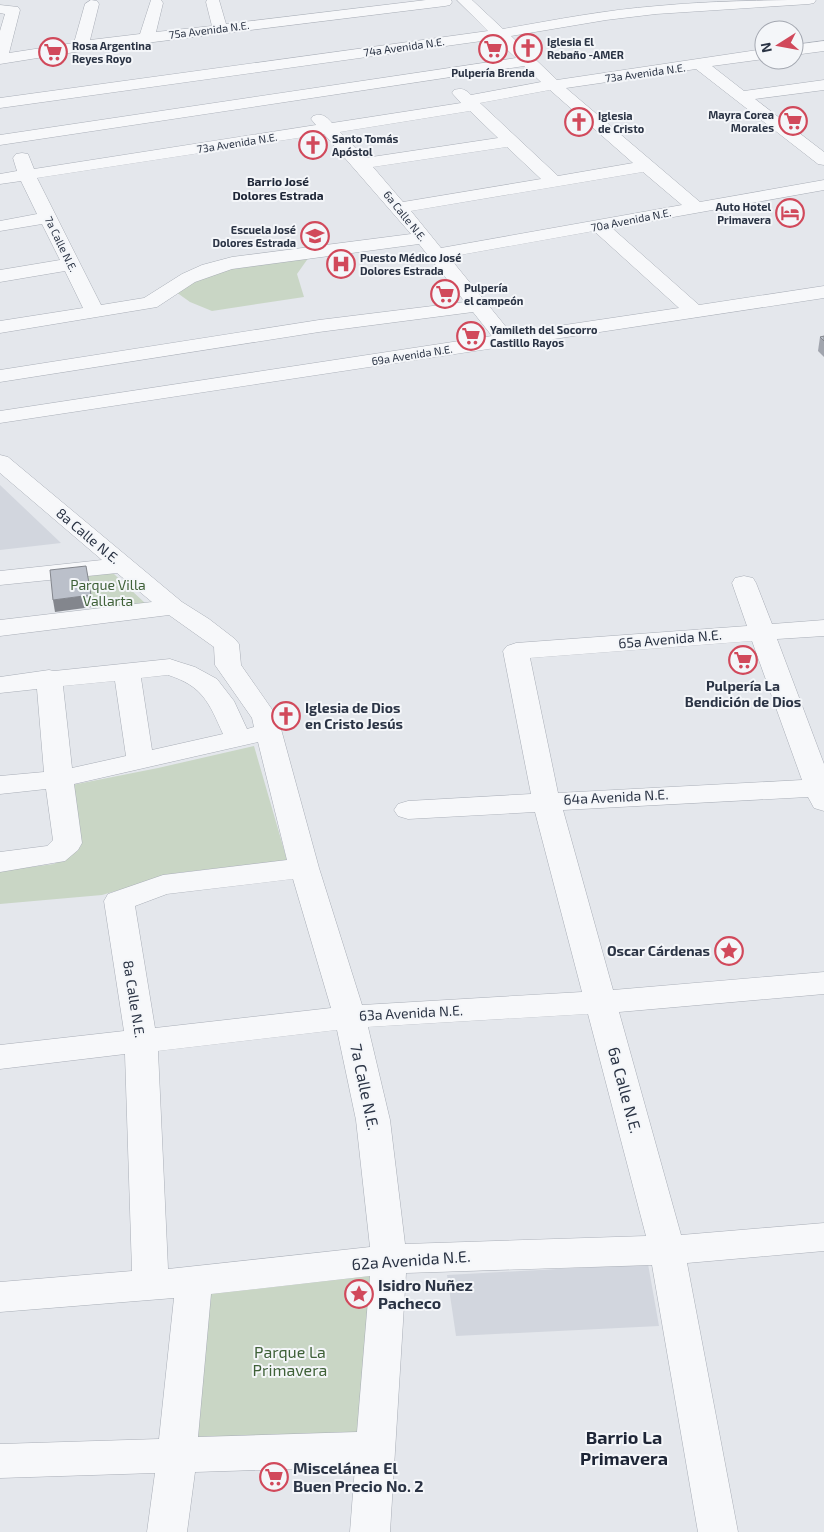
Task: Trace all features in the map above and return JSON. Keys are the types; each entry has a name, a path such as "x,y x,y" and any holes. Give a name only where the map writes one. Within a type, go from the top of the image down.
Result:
{"street":[{"name":"74a Avenida N.E.","path":"0,103 499,34 656,10 809,0"},
{"path":"213,2 220,28"},
{"path":"147,38 156,3"},
{"name":"75a Avenida N.E.","path":"0,58 220,28 278,15 434,3 473,7 513,28 537,28"},
{"path":"81,46 92,4"},
{"path":"473,7 527,61 696,208"},
{"path":"0,8 13,10 0,58"},
{"path":"804,49 824,46"},
{"name":"73a Avenida N.E.","path":"0,179 329,129 471,103 554,85 754,56"},
{"path":"27,175 22,158 5,134 298,97 527,61"},
{"path":"701,65 824,160"},
{"path":"440,75 554,181"},
{"path":"742,96 824,85"},
{"name":"6a Calle N.E.","path":"298,97 362,164 506,341"},
{"path":"362,164 511,141"},
{"path":"399,208 646,166"},
{"name":"7a Calle N.E.","path":"27,175 95,312"},
{"name":"70a Avenida N.E.","path":"437,254 824,185"},
{"path":"0,226 48,218"},
{"path":"599,226 695,312"},
{"path":"0,327 150,303 169,287 208,268 232,263 422,238"},
{"path":"0,276 71,264"},
{"name":"69a Avenida N.E.","path":"0,417 824,292"},
{"path":"0,376 318,326 478,306"},
{"name":"8a Calle N.E.","path":"0,462 227,654"},
{"path":"0,578 122,565"},
{"path":"744,583 822,792"},
{"path":"0,628 173,607"},
{"name":"65a Avenida N.E.","path":"516,651 824,628"},
{"name":"6a Calle N.E.","path":"516,651 546,801 667,1250 718,1532"},
{"name":"7a Calle N.E.","path":"227,654 265,718 304,868 350,1017 373,1120 389,1259 370,1532"},
{"path":"0,685 50,678 170,668 191,673 210,684 221,701 238,738"},
{"path":"127,671 140,761"},
{"path":"0,862 55,854 68,843 59,779 50,678"},
{"path":"0,785 59,779 268,732"},
{"name":"64a Avenida N.E.","path":"408,810 546,801 822,792"},
{"name":"8a Calle N.E.","path":"151,1286 141,1040 119,901 163,885 304,868"},
{"name":"63a Avenida N.E.","path":"0,1057 350,1017 601,1002 824,983"},
{"name":"62a Avenida N.E.","path":"0,1297 194,1282 389,1259 667,1250 824,1237"},
{"path":"167,1532 177,1456 194,1282"},
{"path":"0,1461 375,1449"}],"shaded area":[{"path":"0,485 61,543 0,550"},
{"path":"648,1264 659,1326 456,1336 447,1275"}],"green space":[{"path":"309,257 297,274 304,297 212,311 190,302 176,292 197,278 231,268"},
{"name":"Parque Villa Vallarta","path":"101,572 114,574 146,604 94,613 87,574"},
{"path":"254,746 287,860 177,873 102,895 0,904 0,871 54,864 81,846 72,785"},
{"name":"Parque La Primavera","path":"389,1259 375,1449 177,1456 198,1281"}],"building":[{"path":"86,566 91,595 53,600 50,570"}],"place":[{"name":"Iglesia El Rebaño -AMER","path":"528,48"},
{"name":"Pulpería Brenda","path":"493,49"},
{"name":"Rosa Argentina Reyes Royo","path":"53,52"},
{"name":"Mayra Corea Morales","path":"793,121"},
{"name":"Iglesia de Cristo","path":"579,122"},
{"name":"Santo Tomás Apóstol","path":"313,145"},
{"name":"Auto Hotel Primavera","path":"790,213"},
{"name":"Escuela José Dolores Estrada","path":"315,236"},
{"name":"Puesto Médico José Dolores Estrada","path":"341,264"},
{"name":"Pulpería el campeón","path":"445,294"},
{"name":"Yamileth del Socorro Castillo Rayos","path":"471,336"},
{"name":"Pulpería La Bendición de Dios","path":"743,660"},
{"name":"Iglesia de Dios en Cristo Jesús","path":"286,716"},
{"name":"Oscar Cárdenas","path":"729,951"},
{"name":"Isidro Nuñez Pacheco","path":"359,1294"},
{"name":"Miscelánea El Buen Precio No. 2","path":"274,1477"}],"district":[{"name":"Barrio José Dolores Estrada","path":"278,189"},
{"name":"Barrio La Primavera","path":"624,1448"}]}
